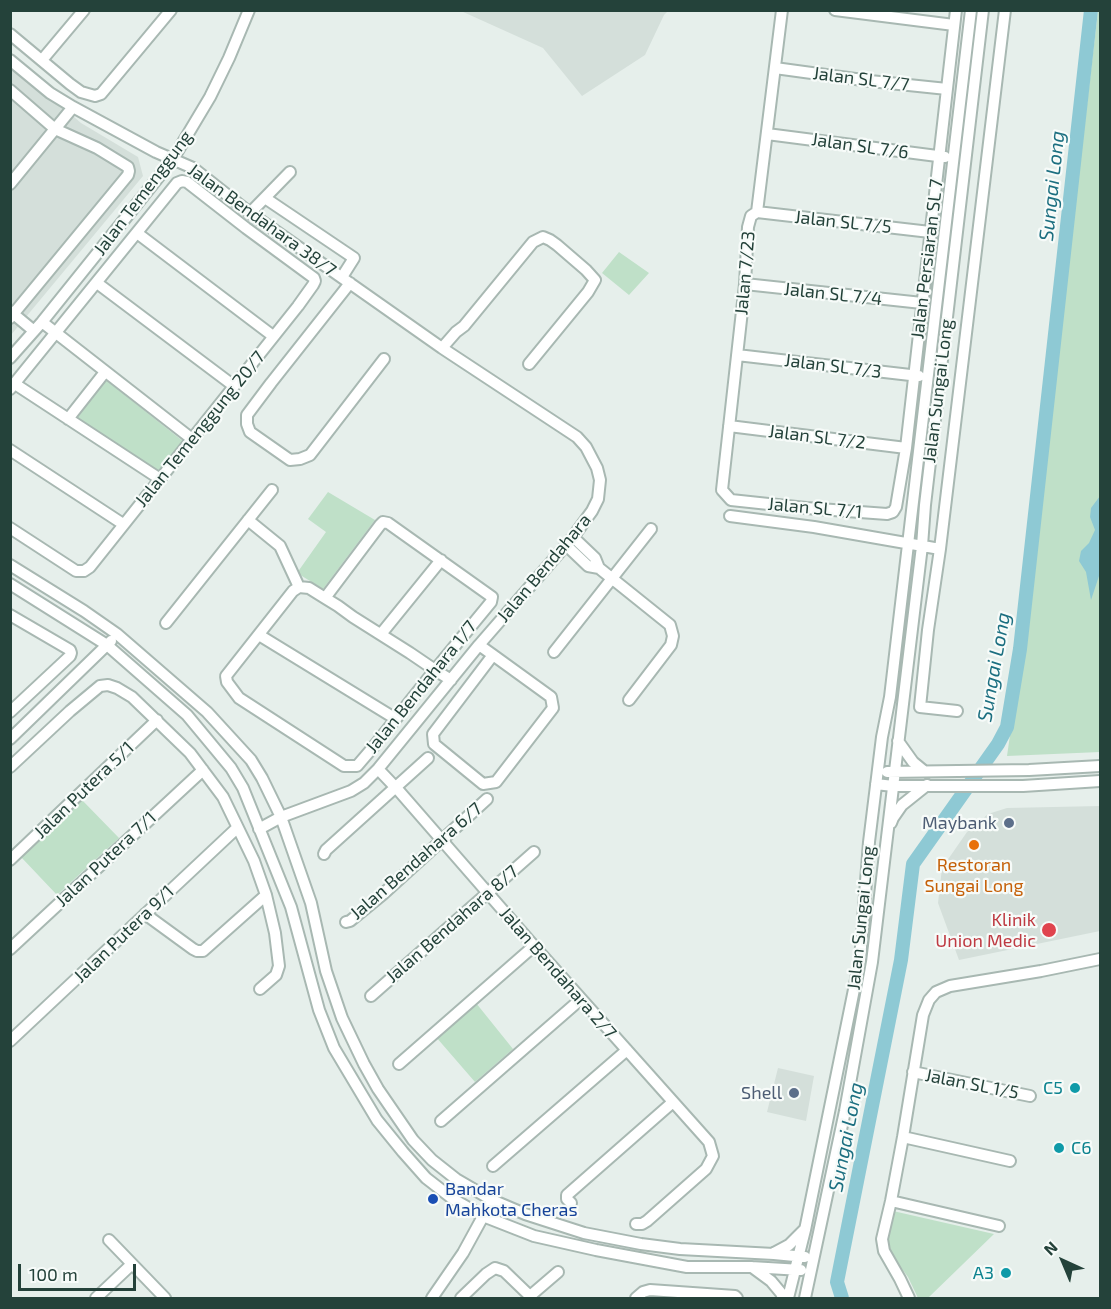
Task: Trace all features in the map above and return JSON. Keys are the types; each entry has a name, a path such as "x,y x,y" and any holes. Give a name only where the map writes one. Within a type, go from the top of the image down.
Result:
{"street":[{"path":"42,60 84,10"},
{"path":"10,34 70,84 81,92 95,96 101,94 171,10"},
{"name":"Jalan Temenggung","path":"10,358 42,322 173,159 210,97 249,10"},
{"name":"Jalan 7/23","path":"731,500 722,490 745,284 748,227 751,216 757,212 782,10"},
{"path":"835,10 954,25"},
{"name":"Jalan Persiaran SL 7","path":"896,507 906,448 956,10"},
{"name":"Jalan Sungai Long","path":"788,1299 805,1230 860,960 869,843 882,737 890,696 971,10"},
{"name":"Jalan Sungai Long","path":"805,1299 845,1111 872,962 983,10"},
{"path":"957,711 920,707 1005,10"},
{"path":"965,57 998,60"},
{"name":"Jalan Bendahara 38/7","path":"10,60 50,93 73,107 193,168 250,213 346,280"},
{"name":"Jalan SL 7/7","path":"775,68 947,89"},
{"path":"10,90 55,129 97,148 128,167 129,171 12,315 34,331"},
{"path":"10,184 73,107"},
{"name":"Jalan SL 7/6","path":"767,134 953,158"},
{"path":"250,213 290,172"},
{"name":"Jalan Temenggung 20/7","path":"10,528 76,571 84,571 90,567 315,281 187,182 177,183 137,233"},
{"path":"265,198 354,258 346,280 247,415 250,432 290,460 310,455 384,358"},
{"name":"Jalan SL 7/5","path":"757,212 930,232"},
{"path":"160,479 68,419 13,387 137,233 273,336"},
{"path":"445,350 460,335 464,326 533,242 543,237 550,240 595,280 588,292 529,364"},
{"name":"Jalan Bendahara","path":"259,829 281,817 351,791 364,783 479,645 570,541 592,511 600,489 600,480 593,458 578,437 445,350 346,280"},
{"path":"97,283 234,386"},
{"name":"Jalan SL 7/4","path":"745,284 922,303"},
{"path":"42,322 192,439"},
{"name":"Jalan SL 7/3","path":"737,354 928,377"},
{"path":"68,419 105,372"},
{"name":"Jalan SL 7/2","path":"729,426 906,448"},
{"path":"10,450 123,524"},
{"path":"166,623 272,490"},
{"name":"Jalan SL 7/1","path":"731,500 887,514 893,512 896,507"},
{"path":"730,516 814,527 939,549"},
{"path":"248,520 280,546 299,587"},
{"path":"325,598 380,525 383,522 388,523 441,561 381,634"},
{"path":"554,652 651,530"},
{"path":"570,541 588,566 599,568 670,625 674,636 671,645 629,700"},
{"name":"Jalan Bendahara 1/7","path":"259,635 226,676 227,682 239,698 344,766 357,766 491,602 492,597 441,561"},
{"path":"10,565 117,634 207,712 250,760 262,778 281,817 311,903 326,971 342,1018 378,1089 413,1140 432,1160 456,1179 492,1200 525,1214 584,1233 680,1249 814,1258"},
{"path":"10,584 107,645 188,715 231,768 243,788 291,907 320,1010 334,1048 378,1120 426,1178 453,1199 483,1216 534,1236 687,1267 751,1267 811,1271"},
{"path":"396,719 259,635 293,591 299,587 309,588 451,680"},
{"path":"10,712 70,656 70,650 12,618"},
{"path":"10,739 117,634"},
{"path":"479,645 493,655 551,698 553,708 496,782 483,784 434,744 433,734 493,655"},
{"path":"10,767 100,686 117,688 132,697 190,753 203,770 223,797 254,861 266,896 279,966 276,975 260,989"},
{"name":"Jalan Putera 5/1","path":"10,860 157,720"},
{"path":"24,726 39,741"},
{"path":"898,741 913,762 924,771"},
{"path":"324,854 428,758"},
{"path":"878,771 1009,770 1101,766"},
{"name":"Jalan Bendahara 2/7","path":"379,767 534,946 709,1142 713,1156 706,1169 647,1221 636,1224"},
{"name":"Jalan Putera 7/1","path":"10,949 203,770"},
{"path":"876,784 1023,786 1101,781"},
{"path":"887,832 902,805 927,785"},
{"name":"Jalan Bendahara 6/7","path":"346,922 383,894 487,799"},
{"name":"Jalan Putera 9/1","path":"10,1041 237,828"},
{"name":"Jalan Bendahara 8/7","path":"371,996 534,852"},
{"path":"145,914 193,949 203,951 266,896"},
{"path":"399,1064 534,946"},
{"path":"909,1299 884,1251 882,1239 903,1137 923,1015 928,1000 936,992 950,986 1101,959"},
{"path":"860,960 872,962"},
{"path":"441,1121 581,999"},
{"path":"493,1166 627,1050"},
{"name":"Jalan SL 1/5","path":"913,1072 1030,1096"},
{"path":"570,1203 567,1196 674,1102"},
{"path":"903,1137 1010,1161"},
{"path":"432,1299 463,1253 492,1200"},
{"path":"891,1201 999,1226"},
{"path":"774,1254 789,1245 805,1230"},
{"path":"109,1240 165,1299"},
{"path":"96,1299 132,1264"},
{"path":"751,1267 771,1281 783,1299"},
{"path":"461,1299 495,1268 504,1271 531,1297 558,1272"},
{"path":"640,1295 650,1290 735,1296 737,1299"}],"shaded area":[{"path":"461,11 668,11 645,55 582,96 543,48"},
{"path":"11,62 81,123 138,157 143,176 11,335"},
{"path":"1100,806 1100,931 959,960 938,903 942,868 967,832 988,814 1007,808"},
{"path":"778,1068 814,1076 806,1121 767,1112"}],"green space":[{"path":"1098,11 1100,11 1100,752 1007,756 1025,631"},
{"path":"619,252 649,273 629,295 602,273"},
{"path":"106,380 184,442 160,472 77,418"},
{"path":"328,492 375,520 323,589 297,573 326,532 308,519"},
{"path":"82,800 119,838 57,895 21,857"},
{"path":"476,1003 513,1049 475,1082 436,1037"},
{"path":"893,1211 994,1234 928,1298 918,1298 908,1277 892,1256 886,1241"}],"water":[{"path":"1100,496 1100,573 1091,600 1086,572 1079,561 1081,551 1089,543 1095,530 1090,517 1091,508"}],"waterway":[{"name":"Sungai Long","path":"842,1298 837,1282 901,960 913,864 998,744 1007,727 1020,649 1091,10"}],"place":[{"name":"Maybank","path":"1009,823"},
{"name":"Restoran Sungai Long","path":"974,845"},
{"name":"Klinik Union Medic","path":"1049,930"},
{"name":"C5","path":"1075,1088"},
{"name":"Shell","path":"794,1093"},
{"name":"C6","path":"1059,1148"},
{"name":"Bandar Mahkota Cheras","path":"433,1199"},
{"name":"A3","path":"1006,1273"}]}
